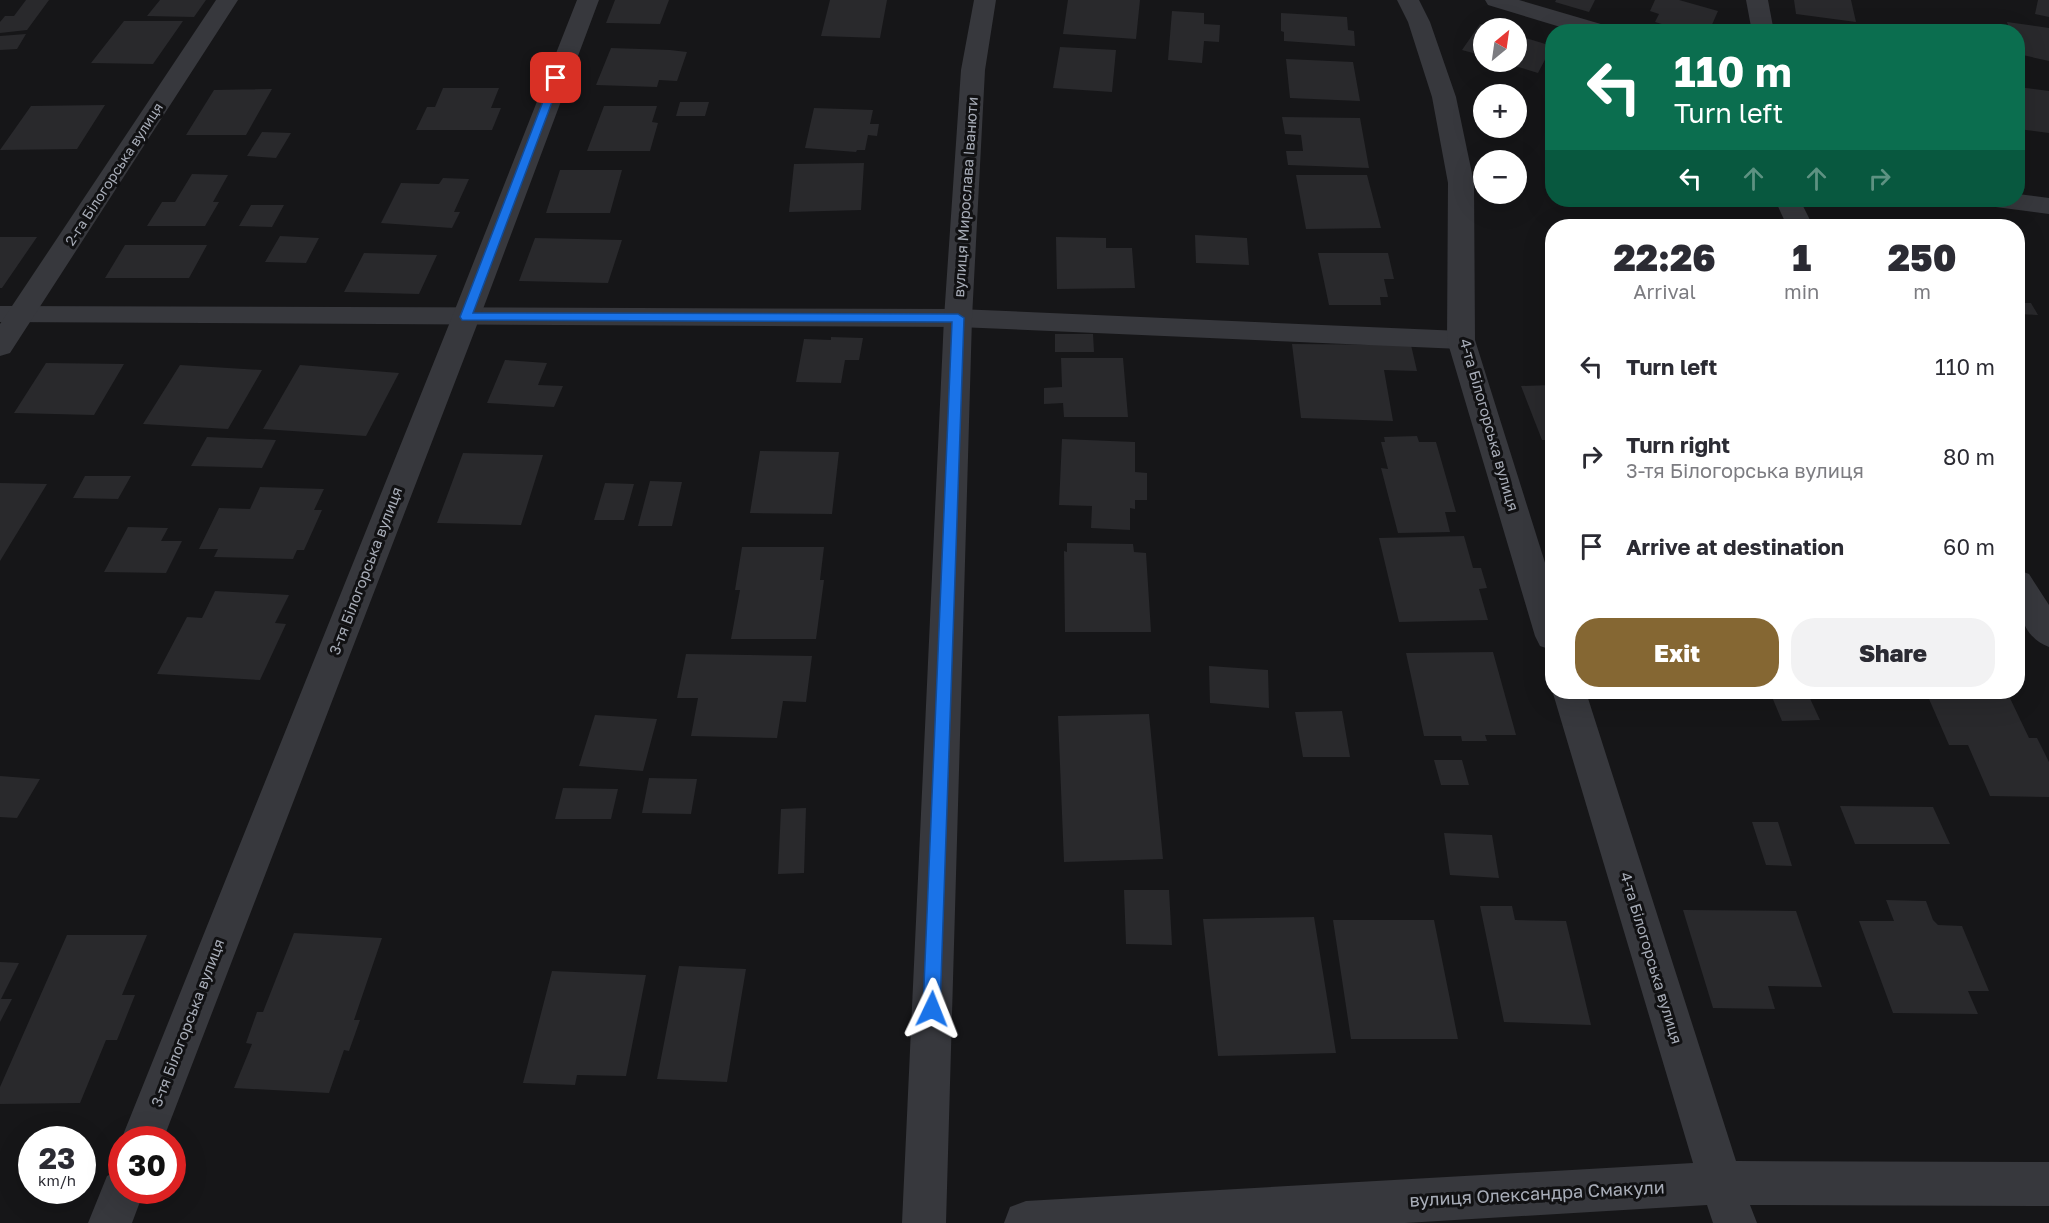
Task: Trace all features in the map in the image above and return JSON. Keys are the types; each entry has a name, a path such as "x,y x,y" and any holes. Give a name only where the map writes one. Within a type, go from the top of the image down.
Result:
{"street":[{"name":"2-га Білогорська вулиця","path":"0,346 11,314 227,0"},
{"name":"3-тя Білогорська вулиця","path":"148,1126 466,317 588,0"},
{"name":"вулиця Мирослава Іванюти","path":"924,1223 958,318 973,70 985,0"},
{"name":"4-та Білогорська вулиця","path":"1408,0 1419,22 1444,97 1461,183 1461,340 1545,613"},
{"path":"1496,0 1576,24"},
{"path":"1756,0 1761,24"},
{"path":"2025,203 2049,206"},
{"path":"2025,596 2049,633"},
{"name":"4-та Білогорська вулиця","path":"1571,699 1735,1223"},
{"name":"вулиця Олександра Смакули","path":"1026,1223 1721,1183 2049,1184"},
{"path":"110,1223 117,1204"}],"lane":[{"path":"11,314 958,318 1461,340"}],"building":[{"path":"26,0 49,0 27,30 0,33 0,22 5,16 14,16"},
{"path":"160,0 206,0 194,17 147,16"},
{"path":"615,0 669,0 660,24 606,23"},
{"path":"830,0 887,0 880,38 821,36"},
{"path":"1068,0 1140,0 1136,39 1063,34"},
{"path":"1556,0 1595,0 1589,12 1555,2"},
{"path":"1655,0 1679,0 1718,11 1712,24 1662,24 1655,22 1659,14 1650,11"},
{"path":"1794,0 1851,0 1856,22 1796,14"},
{"path":"2038,0 2049,0 2049,17 2035,14"},
{"path":"1172,11 1204,13 1204,24 1220,25 1219,42 1204,41 1202,63 1168,60"},
{"path":"1281,13 1347,17 1348,30 1354,31 1355,46 1284,41 1284,32 1281,31"},
{"path":"124,21 183,21 153,64 91,63"},
{"path":"2025,25 2049,28 2049,61 2025,56"},
{"path":"26,34 17,49 0,50 0,36"},
{"path":"1473,34 1473,53 1462,50"},
{"path":"1527,38 1545,44 1545,60 1538,73 1527,70"},
{"path":"1060,47 1116,50 1112,92 1053,88"},
{"path":"611,48 687,52 677,81 659,80 657,87 596,85"},
{"path":"1286,59 1353,62 1360,101 1290,98"},
{"path":"443,88 499,88 491,108 501,108 492,130 416,130 427,107 435,107"},
{"path":"2025,88 2049,91 2049,133 2025,130"},
{"path":"272,89 246,135 186,135 214,90"},
{"path":"680,102 709,102 705,116 676,116"},
{"path":"105,105 77,149 0,150 31,106"},
{"path":"604,106 657,106 652,122 658,123 650,151 587,151"},
{"path":"814,108 873,110 870,124 879,124 877,136 868,135 865,150 856,152 805,148"},
{"path":"1282,117 1360,118 1369,168 1288,165 1286,151 1303,151 1301,135 1285,134"},
{"path":"262,132 291,133 276,158 247,156"},
{"path":"864,163 861,210 789,212 794,164"},
{"path":"560,170 622,170 610,213 546,213"},
{"path":"192,174 228,175 213,202 219,202 205,226 147,226 162,202 175,202"},
{"path":"1296,175 1367,175 1381,228 1306,229"},
{"path":"443,178 469,179 454,212 460,212 452,228 381,223 401,183 439,184"},
{"path":"251,205 284,205 272,227 239,226"},
{"path":"1195,235 1247,238 1249,265 1196,263"},
{"path":"280,236 319,238 306,263 265,262"},
{"path":"0,237 37,237 2,288 0,288"},
{"path":"1056,237 1106,238 1106,248 1132,248 1135,288 1057,289"},
{"path":"535,238 622,240 608,283 519,281"},
{"path":"125,245 207,245 189,278 105,278"},
{"path":"364,253 437,255 419,294 344,292"},
{"path":"1318,253 1388,253 1394,279 1384,279 1388,297 1380,297 1381,305 1329,305"},
{"path":"2025,303 2031,303 2038,315 2025,314"},
{"path":"1055,334 1093,334 1094,352 1055,352"},
{"path":"831,337 863,338 859,360 845,360 841,383 796,382 804,339 831,340"},
{"path":"1292,344 1411,345 1417,371 1384,370 1393,421 1301,418"},
{"path":"1061,358 1123,358 1128,417 1064,417 1063,403 1044,404 1044,388 1062,387"},
{"path":"505,360 547,363 538,385 563,386 554,407 487,403"},
{"path":"46,363 124,364 94,415 14,413"},
{"path":"180,365 262,370 228,429 143,424"},
{"path":"300,365 399,373 366,436 263,429"},
{"path":"1545,385 1545,440 1542,440 1521,386"},
{"path":"1417,436 1419,442 1436,442 1456,512 1445,512 1450,532 1398,533 1381,468 1388,469 1381,442 1385,442 1384,437"},
{"path":"207,437 276,440 262,468 191,466"},
{"path":"1062,439 1135,442 1135,472 1147,473 1147,500 1135,500 1135,509 1130,508 1130,530 1091,528 1092,506 1059,505"},
{"path":"760,451 839,452 832,514 750,513"},
{"path":"463,453 543,455 521,525 437,523"},
{"path":"85,476 131,476 118,499 73,498"},
{"path":"650,481 682,482 672,526 638,526"},
{"path":"0,483 47,484 0,561"},
{"path":"605,483 634,484 624,520 594,520"},
{"path":"260,487 324,489 314,510 322,510 304,550 297,550 293,559 214,557 218,549 199,549 219,508 250,509"},
{"path":"128,527 168,528 161,541 182,541 166,573 104,572"},
{"path":"1464,536 1473,568 1481,568 1487,588 1479,589 1488,620 1399,622 1379,538"},
{"path":"1067,543 1133,544 1134,552 1146,553 1151,632 1065,632 1064,551 1067,552"},
{"path":"742,547 824,547 820,580 824,580 816,639 731,639 740,590 735,590"},
{"path":"215,591 289,595 275,623 286,624 260,680 157,674 187,617 202,618"},
{"path":"1493,652 1516,735 1485,735 1487,741 1462,741 1461,736 1424,736 1406,653"},
{"path":"686,654 812,656 806,702 783,701 777,738 691,736 698,698 677,698"},
{"path":"1209,666 1268,670 1269,708 1210,703"},
{"path":"1773,699 1810,699 1820,720 1782,721"},
{"path":"1929,699 2010,699 2029,738 2037,738 2049,762 2049,797 1990,796 1968,745 1949,745"},
{"path":"1342,711 1350,757 1303,757 1295,712"},
{"path":"1149,714 1163,859 1064,862 1058,716"},
{"path":"595,715 657,719 643,771 579,766"},
{"path":"1434,760 1462,760 1469,785 1441,785"},
{"path":"0,776 40,779 17,818 0,817"},
{"path":"649,778 697,779 691,814 642,813"},
{"path":"563,788 618,789 611,819 555,819"},
{"path":"1840,806 1933,807 1950,844 1855,844"},
{"path":"806,808 804,873 778,874 781,809"},
{"path":"1752,822 1778,822 1792,866 1766,865"},
{"path":"1444,833 1492,835 1499,878 1450,875"},
{"path":"1124,890 1169,890 1172,945 1126,944"},
{"path":"1886,900 1926,901 1933,920 1938,925 1962,926 1989,991 1968,991 1978,1014 1893,1013 1859,921 1894,921"},
{"path":"1480,906 1512,906 1515,920 1566,921 1591,1025 1504,1022"},
{"path":"1683,910 1796,911 1822,987 1768,986 1775,1009 1713,1008"},
{"path":"1314,917 1336,1053 1218,1056 1203,919"},
{"path":"1333,920 1434,920 1458,1039 1351,1039"},
{"path":"294,933 382,938 354,1020 360,1020 349,1051 344,1050 329,1093 234,1088 252,1044 246,1043 257,1012 263,1012"},
{"path":"67,935 147,935 122,995 135,995 117,1040 106,1040 80,1103 0,1104 0,1087"},
{"path":"0,962 19,963 1,999 12,999 0,1022"},
{"path":"679,966 746,969 727,1082 657,1079"},
{"path":"552,971 646,975 626,1076 577,1075 575,1085 523,1083"}],"route":[{"path":"556,78 466,317 958,318 932,1009"}]}
